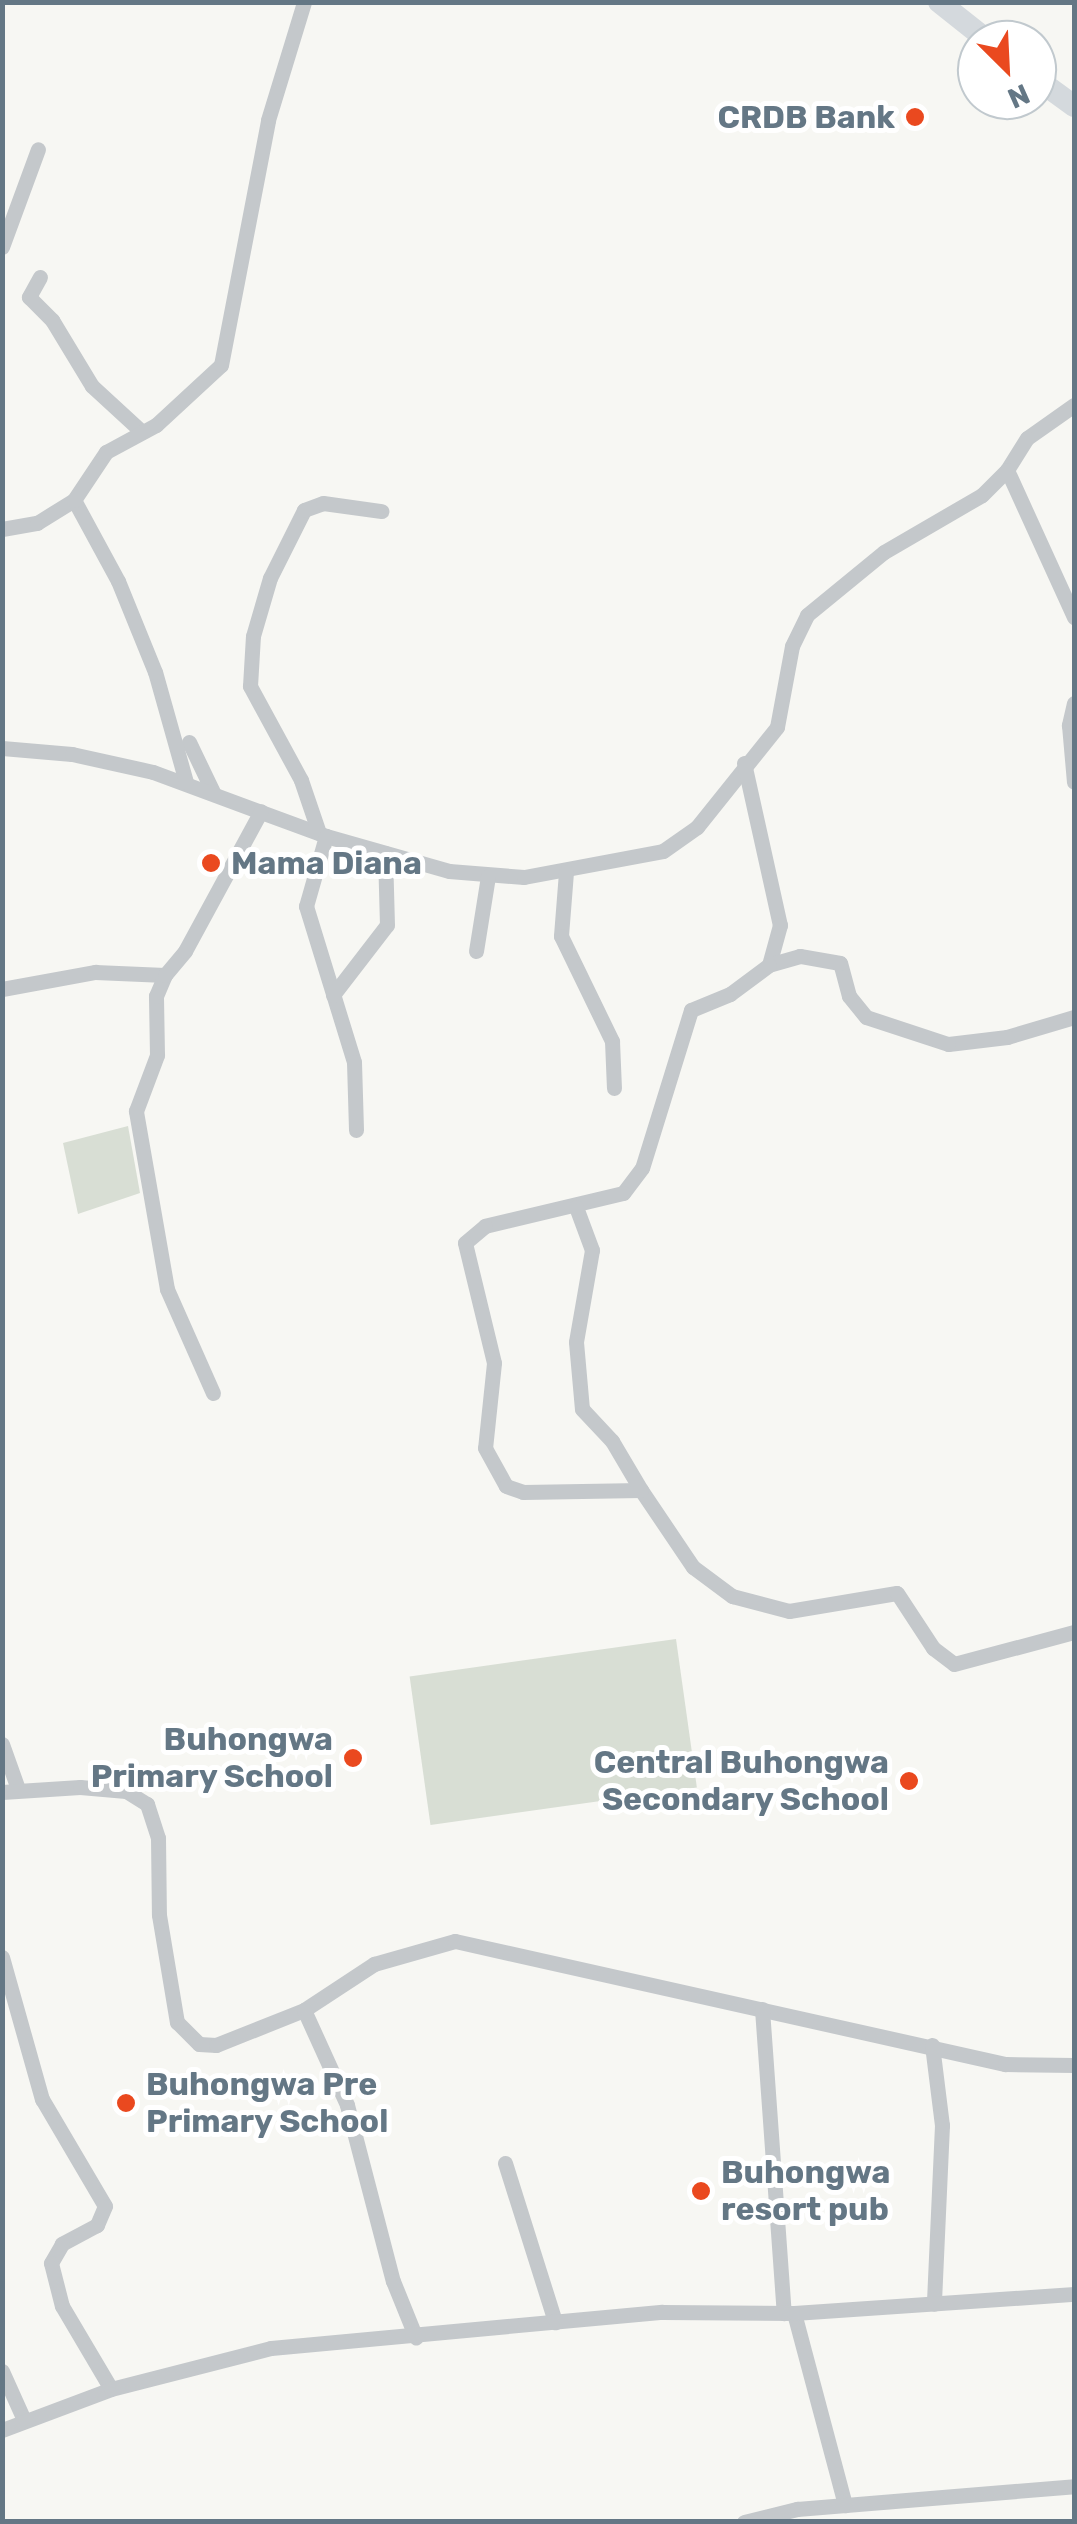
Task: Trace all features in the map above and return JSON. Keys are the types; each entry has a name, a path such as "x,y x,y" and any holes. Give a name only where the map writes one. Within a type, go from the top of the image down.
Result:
{"highway":[{"path":"939,2 962,20"}],"street":[{"path":"2,529 37,523 74,500 106,452 180,407 221,365 268,120 304,2"},
{"path":"2,247 38,150"},
{"path":"40,277 29,289 32,302 52,320 92,386 142,432"},
{"path":"2,748 72,754 186,782 322,835 386,854 488,876 566,872 682,843 744,763 778,727 792,646 807,615 884,552 982,494 1007,470 1027,438 1074,405"},
{"path":"1007,470 1074,617"},
{"path":"74,500 118,581 155,672 186,782"},
{"path":"356,1130 358,1080 306,906 322,835 301,780 250,686 253,636 270,578 304,510 323,503 381,511"},
{"path":"1074,703 1069,726 1074,782"},
{"path":"190,742 213,792"},
{"path":"744,763 780,925 769,965"},
{"path":"212,1392 167,1288 137,1127 157,1055 156,996 164,975 185,951 261,811"},
{"path":"333,995 387,924 386,854"},
{"path":"566,872 564,948 615,1048 614,1088"},
{"path":"476,952 488,876"},
{"path":"641,1490 523,1492 496,1479 485,1448 494,1362 464,1243 484,1226 576,1207 623,1192 636,1180 691,1010 730,994 769,965 800,956 840,963 849,996 866,1017 948,1044 994,1040 1074,1017"},
{"path":"2,989 95,972 164,975"},
{"path":"576,1207 592,1250 576,1342 582,1409 612,1441 641,1490 705,1580 762,1608 789,1611 898,1594 933,1648 954,1664 1074,1632"},
{"path":"2,1744 10,1791 126,1791 147,1804 158,1838 159,1915 169,1982 186,2037 216,2045 304,2010 374,1964 455,1941 1005,2064 1074,2065"},
{"path":"2,1957 42,2099 105,2206 98,2226 62,2244 51,2263 62,2306 111,2389"},
{"path":"762,2009 789,2313 845,2504"},
{"path":"304,2010 347,2105 383,2248 416,2338"},
{"path":"932,2045 942,2125 934,2304"},
{"path":"505,2163 556,2322"},
{"path":"2,2430 111,2389 272,2348 416,2338 662,2312 789,2313 1074,2294"},
{"path":"2,2372 24,2420"},
{"path":"744,2522 845,2504 1074,2486"}],"shaded area":[{"path":"128,1126 140,1193 78,1214 63,1143"},
{"path":"676,1639 697,1788 430,1825 410,1676"}],"place":[{"name":"CRDB Bank","path":"915,117"},
{"name":"Mama Diana","path":"211,863"},
{"name":"Buhongwa Primary School","path":"353,1758"},
{"name":"Central Buhongwa Secondary School","path":"909,1781"},
{"name":"Buhongwa Pre Primary School","path":"126,2103"},
{"name":"Buhongwa resort pub","path":"701,2191"}]}
